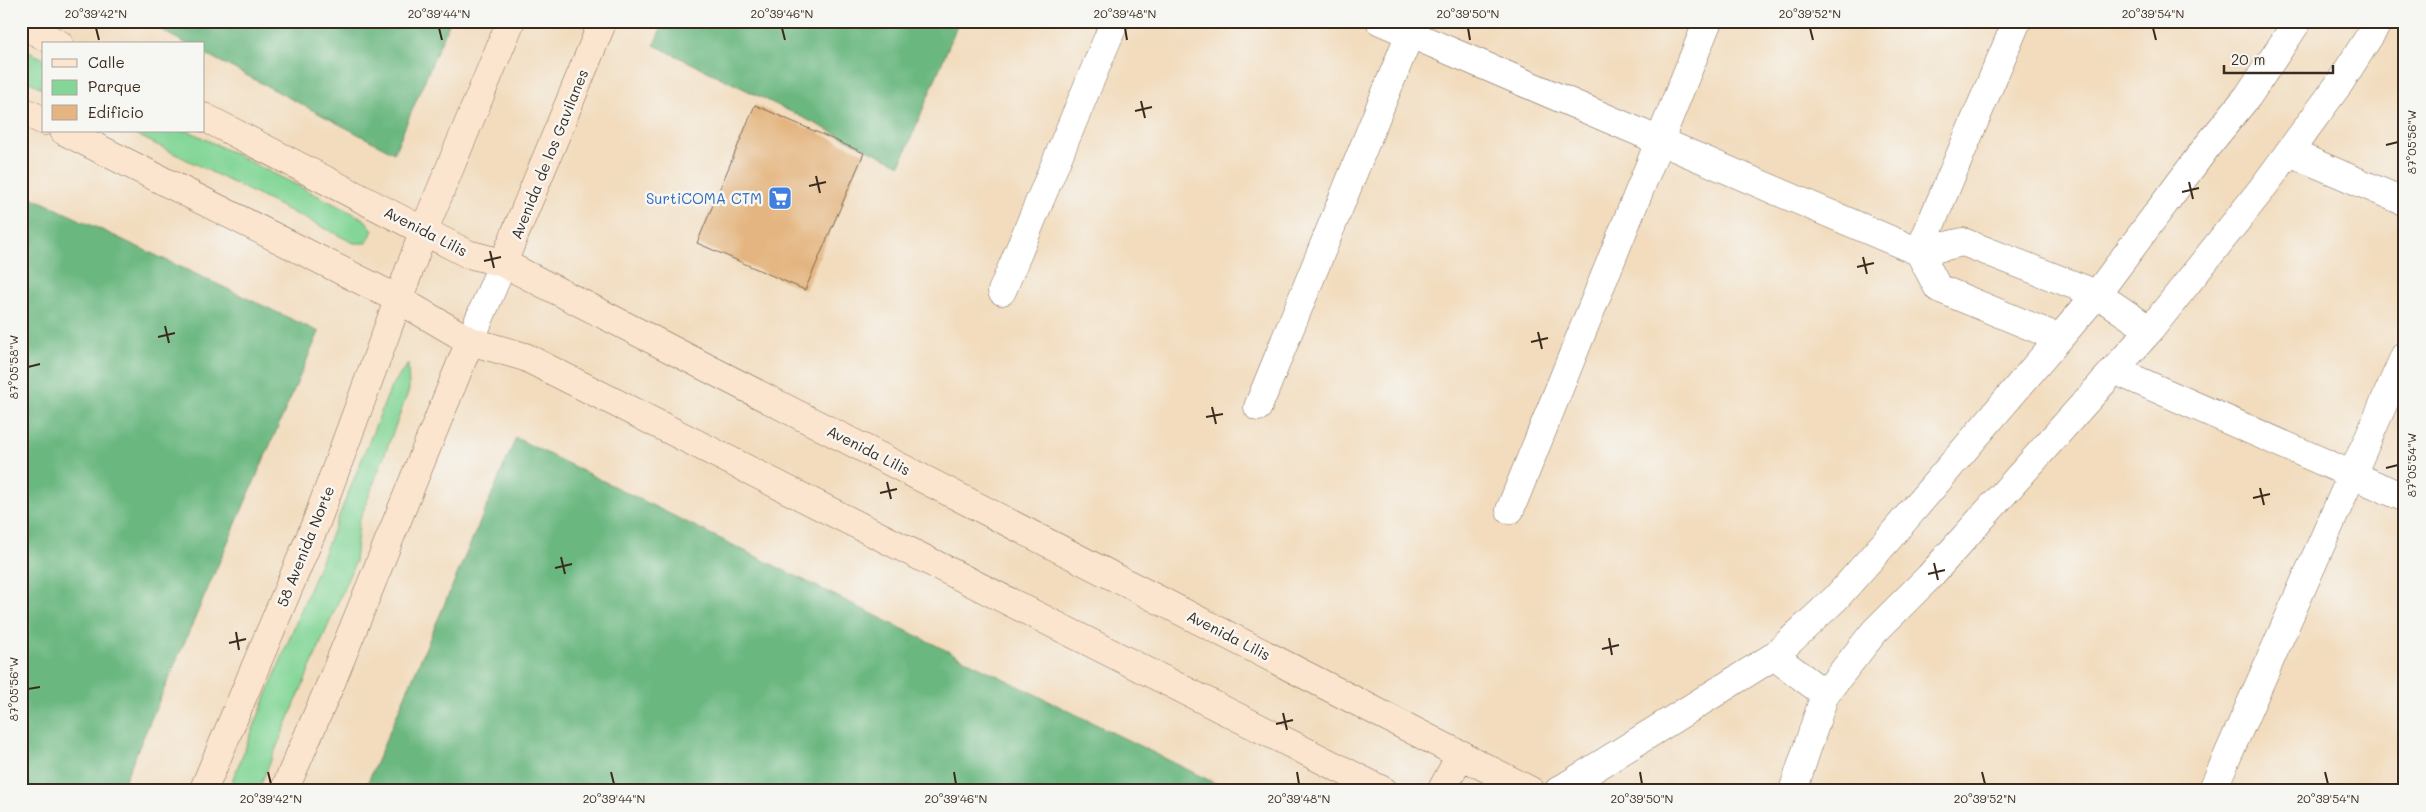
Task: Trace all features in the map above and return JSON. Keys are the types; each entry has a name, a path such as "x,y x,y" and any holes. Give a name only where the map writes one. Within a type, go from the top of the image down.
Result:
{"main road":[{"path":"398,299 424,230 511,21"},
{"name":"Avenida de los Gavilanes","path":"504,263 603,21"},
{"path":"21,24 55,42"},
{"path":"21,110 42,120"},
{"name":"Avenida Lilis","path":"205,118 468,254 504,263 1531,791"},
{"path":"66,132 398,299 470,341 525,357 1384,791"},
{"name":"58 Avenida Norte","path":"203,791 316,523 398,299"},
{"path":"284,791 334,674 470,341"},
{"path":"1441,791 1461,754"}],"street":[{"path":"1002,291 1114,21"},
{"path":"1380,21 1412,28 1660,141 1919,252 1963,242 2097,294 2150,330"},
{"path":"1510,510 1708,21"},
{"path":"1919,252 2017,21"},
{"path":"1558,791 1774,656 1836,598 2097,294 2208,145 2248,96 2298,21"},
{"path":"1793,791 1825,694 1874,632 1929,577 2150,330 2289,152 2339,84 2379,21"},
{"path":"1258,407 1412,28"},
{"path":"2289,152 2405,202"},
{"path":"1919,252 1938,288 2058,338"},
{"name":"Avenida de los Gavilanes","path":"470,341 504,263"},
{"path":"2212,791 2405,355"},
{"path":"2114,370 2405,498"},
{"path":"1774,656 1825,694"}],"green space":[{"path":"144,21 450,21 394,153 205,54 205,42 183,42"},
{"path":"664,21 959,21 900,165 654,45"},
{"path":"21,48 42,58 42,88 21,78"},
{"path":"131,132 191,132 364,219 373,230 367,243 354,243"},
{"path":"21,192 319,332 120,791 21,791"},
{"path":"408,364 409,390 359,522 355,562 258,791 228,791 391,387"},
{"path":"516,438 1231,791 364,791"}],"building":[{"name":"SurtiCOMA CTM","path":"755,105 864,153 805,290 697,243"}],"place":[{"name":"SurtiCOMA CTM","path":"780,198"}]}
